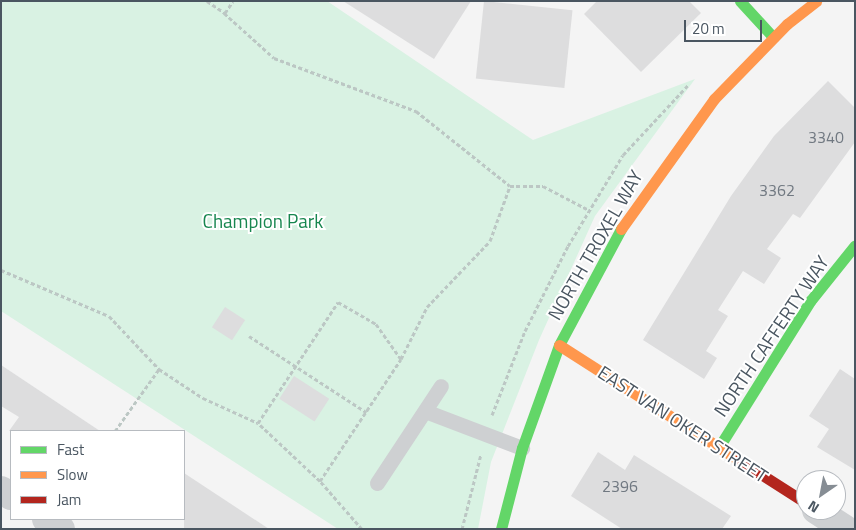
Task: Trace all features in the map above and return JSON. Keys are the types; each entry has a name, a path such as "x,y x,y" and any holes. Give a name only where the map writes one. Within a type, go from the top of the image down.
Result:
{"street":[{"path":"740,1 773,37"},
{"name":"NORTH TROXEL WAY","path":"501,529 522,448 559,345 588,285 657,171 714,99 805,4"},
{"name":"NORTH CAFFERTY WAY","path":"719,447 811,300 855,245"},
{"name":"EAST VAN OKER STREET","path":"559,345 796,497"},
{"path":"48,520 61,529"},
{"path":"832,520 846,529"}],"lane":[{"path":"377,483 441,386"},
{"path":"425,411 522,448"}],"path":[{"path":"208,1 274,58 416,111 510,186 543,186 589,210"},
{"path":"224,13 233,1"},
{"path":"320,481 401,359 427,307 490,240 510,186"},
{"path":"1,270 109,316 159,369 203,398 258,423 320,481 362,529"},
{"path":"258,423 338,302 376,324 401,359"},
{"path":"249,336 366,412"},
{"path":"116,430 159,369"}],"green space":[{"name":"Champion Park","path":"1,1 327,1 533,140 695,79 595,216 539,340 491,462 478,529 338,529 1,311"}],"building":[{"path":"343,1 471,1 434,59"},
{"path":"484,1 573,10 564,88 476,79"},
{"path":"597,1 689,1 701,13 641,72 584,14"},
{"path":"828,81 855,108 855,142 800,218 793,214 767,249 781,258 764,284 743,271 718,310 728,316 706,351 717,358 704,379 643,340 731,196 774,136"},
{"path":"225,307 245,320 232,340 212,327"},
{"path":"1,365 98,430 9,431 19,417 1,406"},
{"path":"840,369 855,379 855,470 817,447 829,429 809,416"},
{"path":"294,376 329,399 315,422 279,399"},
{"path":"598,452 625,470 634,455 731,516 722,529 622,529 571,496"},
{"path":"185,474 269,529 184,529"}],"traffic: fast":[{"path":"740,1 773,37"},
{"path":"501,529 522,448 559,345 621,229"},
{"path":"719,447 811,300 855,245"}],"traffic: slow":[{"path":"621,229 714,99 787,24 816,1"},
{"path":"559,345 739,460"}],"traffic: jam":[{"path":"739,460 796,497"}]}
